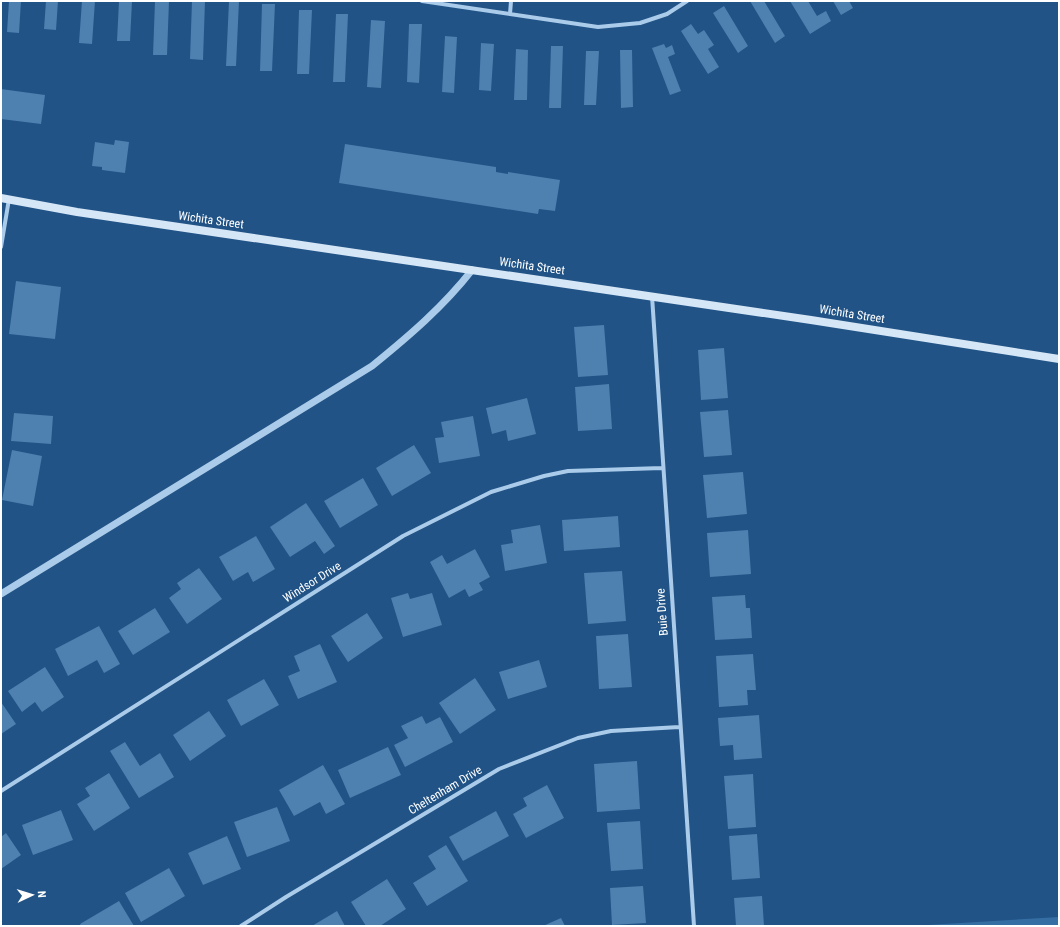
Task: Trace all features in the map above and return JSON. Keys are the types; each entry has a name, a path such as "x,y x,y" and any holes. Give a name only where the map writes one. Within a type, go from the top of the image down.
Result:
{"main road":[{"name":"Wichita Street","path":"5,199 77,212 652,296 1059,359"}],"street":[{"path":"422,1 598,27 640,23 667,14 688,1"},
{"path":"510,14 511,1"},
{"path":"1,248 5,199"},
{"path":"1,594 372,366 421,326 456,291 472,270"},
{"name":"Buie Drive","path":"652,296 679,727 694,926"},
{"name":"Windsor Drive","path":"1,791 403,536 491,492 544,476 568,471 662,468"},
{"name":"Cheltenham Drive","path":"241,926 286,897 499,769 578,738 611,731 679,727"}],"shaded area":[{"path":"1059,917 1059,926 911,926"}],"building":[{"path":"9,1 21,1 19,33 7,32"},
{"path":"46,1 58,1 56,30 44,29"},
{"path":"82,1 95,1 92,44 79,43"},
{"path":"119,1 132,1 130,41 117,41"},
{"path":"155,1 169,1 167,55 153,55"},
{"path":"192,1 205,1 203,60 190,59"},
{"path":"229,1 239,1 236,66 226,66"},
{"path":"750,1 764,1 785,36 775,43"},
{"path":"790,1 808,1 817,16 826,11 831,21 810,34"},
{"path":"833,1 849,1 853,8 841,15"},
{"path":"262,4 275,4 272,71 260,71"},
{"path":"724,6 748,46 738,53 713,13"},
{"path":"299,10 312,10 309,74 297,74"},
{"path":"336,14 348,14 345,82 333,82"},
{"path":"371,20 385,21 381,88 367,87"},
{"path":"409,24 422,24 419,83 407,82"},
{"path":"691,24 698,34 704,30 714,45 708,49 719,67 708,74 681,31"},
{"path":"445,36 457,37 454,93 442,92"},
{"path":"481,43 494,44 491,91 479,90"},
{"path":"664,44 666,48 672,45 675,54 668,57 681,91 670,95 652,48"},
{"path":"551,46 563,46 561,108 549,108"},
{"path":"516,49 528,50 527,100 514,100"},
{"path":"620,50 632,50 633,107 621,108"},
{"path":"586,51 599,51 596,105 584,105"},
{"path":"1,89 45,95 41,124 1,119"},
{"path":"115,140 129,142 125,173 102,170 102,167 92,166 95,142 114,145"},
{"path":"345,144 496,167 496,172 508,174 508,172 560,180 555,211 539,209 538,214 339,183"},
{"path":"16,281 61,287 55,339 9,334"},
{"path":"604,325 608,375 578,377 574,327"},
{"path":"724,348 728,398 701,400 698,350"},
{"path":"609,384 612,429 578,431 575,387"},
{"path":"527,398 536,434 508,441 506,430 492,434 486,408"},
{"path":"728,410 732,455 704,457 700,412"},
{"path":"14,413 53,416 51,444 11,441"},
{"path":"473,416 480,456 439,463 435,438 444,437 441,422"},
{"path":"414,445 431,473 392,496 376,468"},
{"path":"12,450 42,456 33,506 2,500"},
{"path":"743,472 747,514 707,518 703,475"},
{"path":"363,478 378,505 340,528 324,501"},
{"path":"306,503 335,546 324,554 315,541 290,557 270,527"},
{"path":"618,516 620,547 564,551 562,520"},
{"path":"540,525 547,563 505,571 501,545 513,543 511,530"},
{"path":"748,530 751,574 710,577 707,533"},
{"path":"256,536 275,569 253,582 248,572 233,581 219,557"},
{"path":"475,549 490,577 479,583 483,590 469,597 465,589 449,598 430,562 442,555 447,564"},
{"path":"199,568 222,599 187,624 169,598 181,589 177,583"},
{"path":"622,571 626,621 588,624 584,573"},
{"path":"408,593 410,599 432,593 442,625 403,637 391,598"},
{"path":"745,595 746,608 750,608 752,638 715,640 712,597"},
{"path":"155,608 170,632 133,655 118,631"},
{"path":"367,613 383,638 348,662 331,636"},
{"path":"99,626 120,664 104,673 97,660 68,676 55,649"},
{"path":"628,634 632,687 599,689 596,636"},
{"path":"320,644 337,682 298,699 288,676 300,671 294,656"},
{"path":"753,654 756,690 747,690 748,705 719,707 716,656"},
{"path":"539,660 547,687 508,699 499,672"},
{"path":"45,667 64,697 42,712 35,702 22,712 8,691"},
{"path":"475,678 496,710 460,734 439,703"},
{"path":"264,679 279,705 241,726 227,700"},
{"path":"1,702 16,724 1,734"},
{"path":"209,711 226,736 190,761 173,735"},
{"path":"759,715 762,758 734,760 733,745 720,746 718,718"},
{"path":"422,716 426,724 440,717 453,742 405,767 394,745 408,738 401,726"},
{"path":"125,742 140,766 160,753 174,777 139,798 110,751"},
{"path":"388,747 401,775 350,798 338,770"},
{"path":"637,761 640,809 597,812 594,764"},
{"path":"323,765 345,804 326,814 320,802 294,816 279,790"},
{"path":"109,773 130,808 94,831 77,804 90,796 85,788"},
{"path":"753,774 756,827 728,829 724,776"},
{"path":"547,785 564,818 526,838 513,814 527,806 523,798"},
{"path":"277,807 290,841 247,857 234,822"},
{"path":"61,810 73,840 33,855 22,825"},
{"path":"496,811 509,836 463,861 449,837"},
{"path":"640,821 643,869 611,871 607,823"},
{"path":"6,833 21,855 1,869 1,837"},
{"path":"757,834 760,878 732,880 729,836"},
{"path":"227,836 241,869 203,885 188,853"},
{"path":"446,845 468,881 427,906 413,883 436,869 428,856"},
{"path":"169,868 185,896 141,922 125,893"},
{"path":"387,879 406,909 380,926 366,926 351,902"},
{"path":"643,886 646,923 612,925 610,888"},
{"path":"762,896 764,926 736,926 734,898"},
{"path":"119,901 134,926 81,926 80,924"},
{"path":"337,911 345,926 312,926"},
{"path":"561,918 565,926 543,926"}]}
